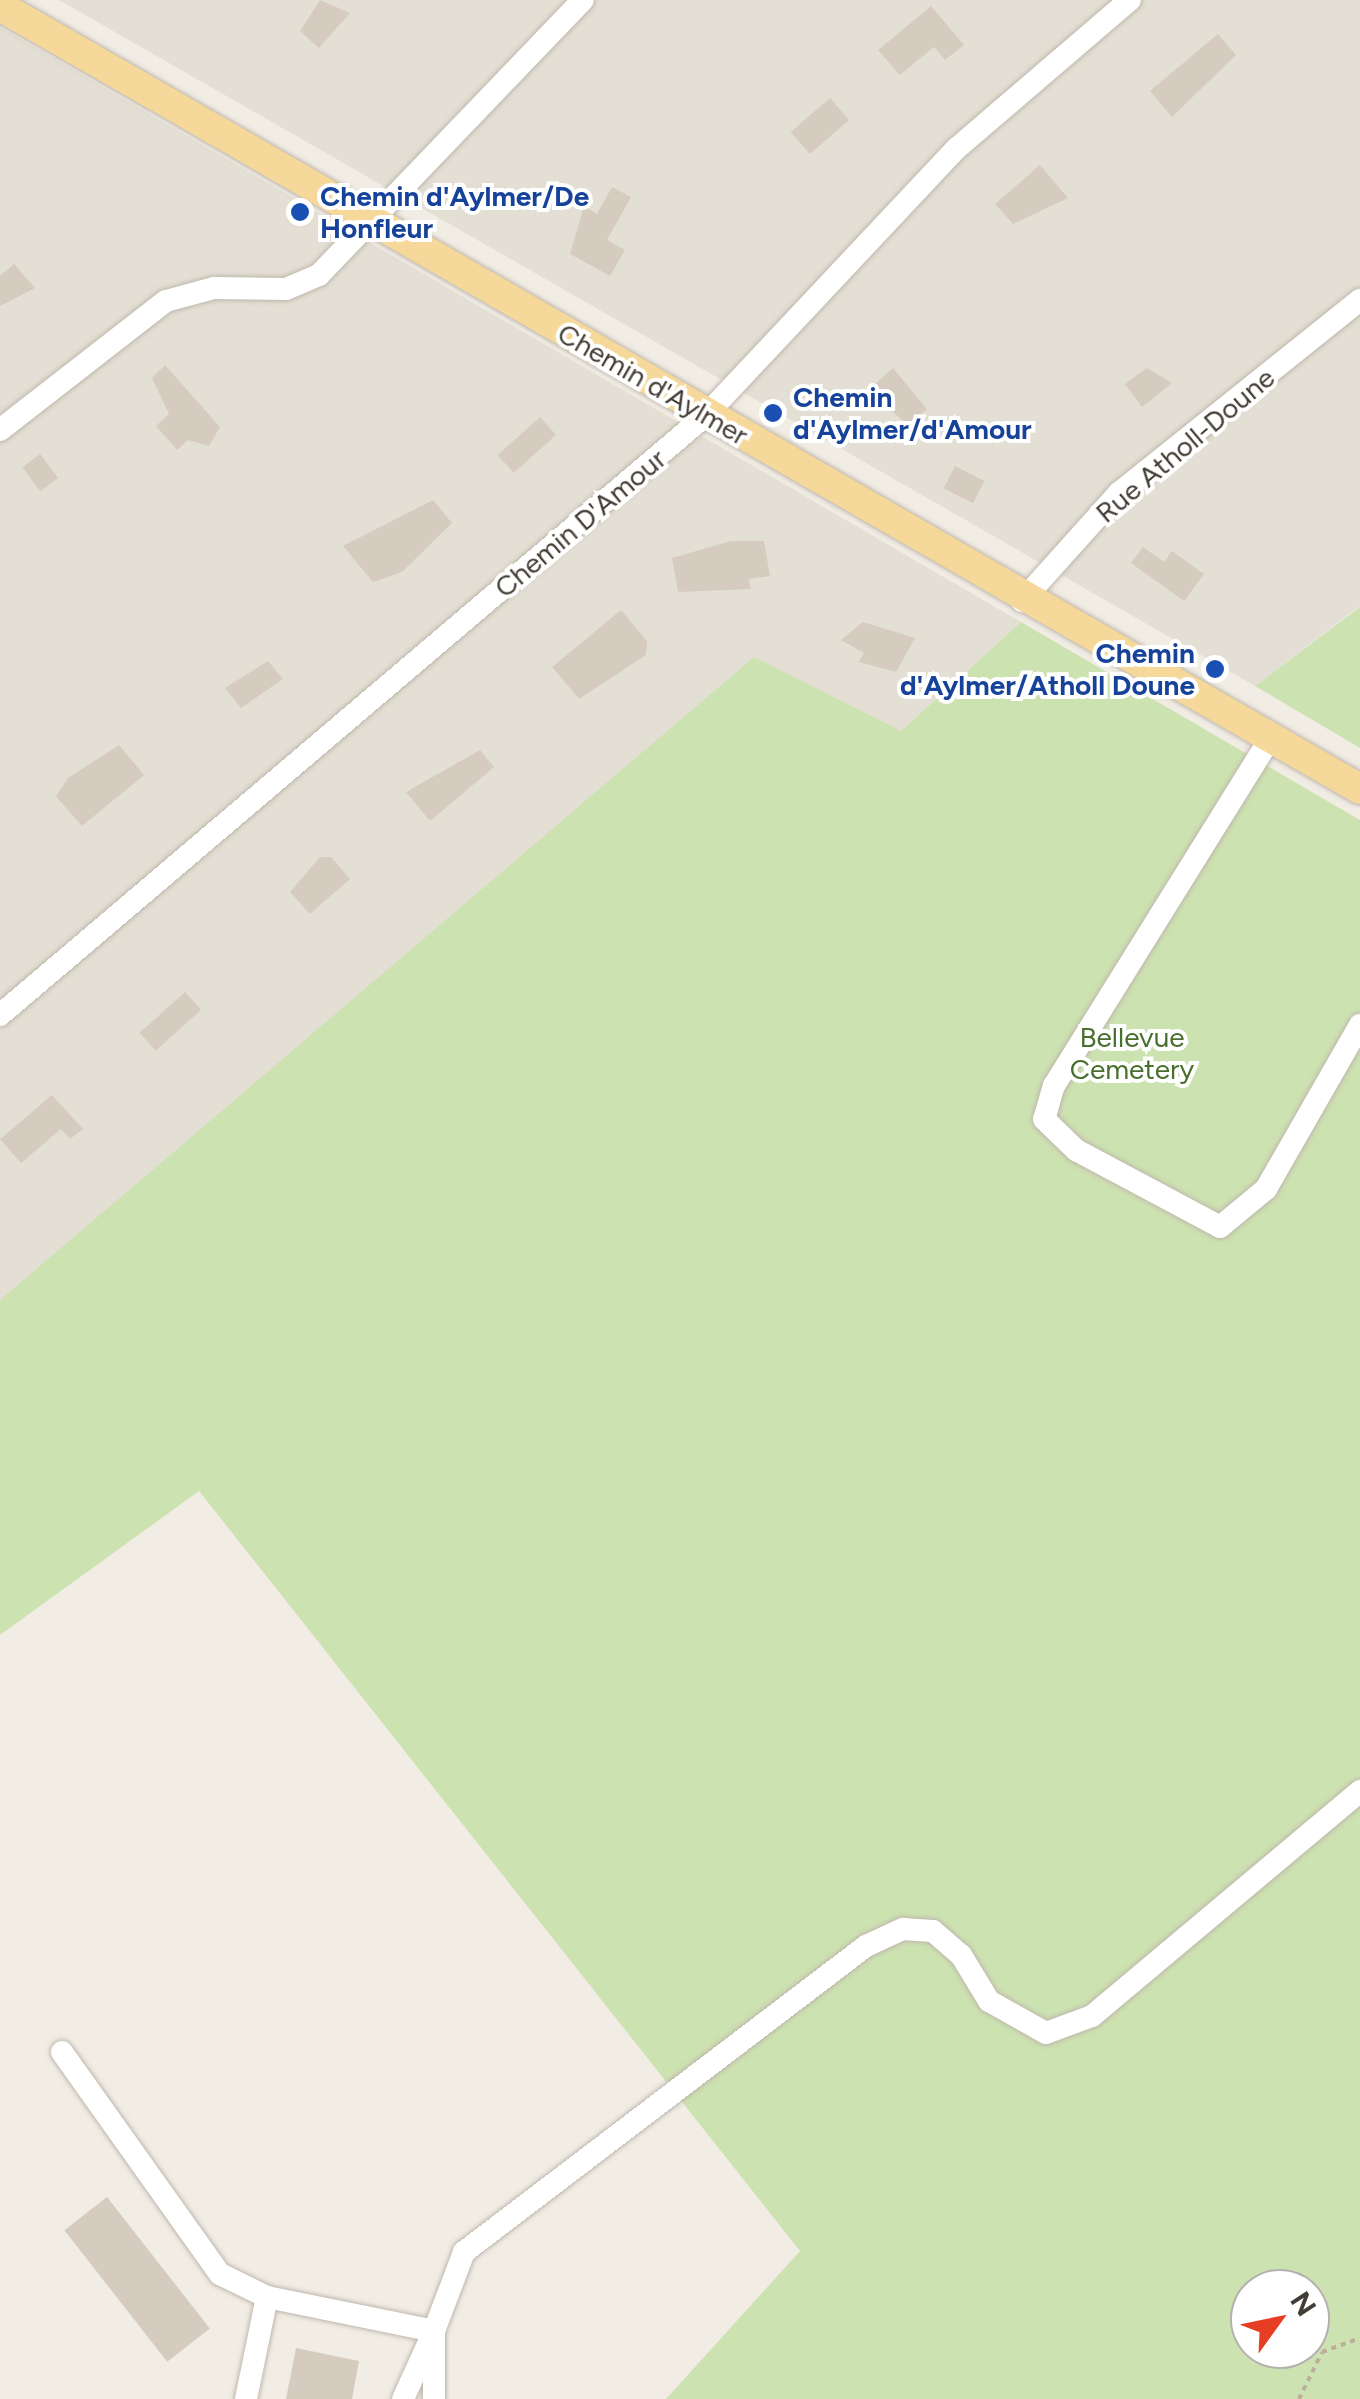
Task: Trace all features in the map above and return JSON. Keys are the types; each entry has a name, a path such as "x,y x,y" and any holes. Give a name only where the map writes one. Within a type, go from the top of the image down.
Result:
{"main road":[{"name":"Chemin d'Aylmer","path":"0,6 1022,601 1360,789"}],"street":[{"path":"0,430 166,302 214,288 306,283 373,220 582,0"},
{"name":"Chemin D'Amour","path":"0,1015 706,415 956,149 1130,0"},
{"name":"Rue Atholl-Doune","path":"1022,601 1118,494 1360,300"},
{"path":"1270,737 1054,1085 1044,1118 1076,1150 1220,1227 1266,1189 1360,1025"},
{"path":"403,2399 464,2252 866,1946 903,1929 933,1931 961,1955 988,2001 1046,2033 1092,2016 1360,1790"},
{"path":"62,2052 220,2274 266,2297 434,2331"},
{"path":"246,2399 266,2297"},
{"path":"434,2331 434,2399"}],"path":[{"path":"1298,2399 1322,2352 1360,2338"}],"shaded area":[{"path":"59,0 1360,0 1360,606 1255,686"},
{"path":"0,27 1021,622 901,731 0,1300"}],"green space":[{"path":"1360,607 1360,748 1255,686"},
{"name":"Bellevue Cemetery","path":"1021,622 1360,820 1360,2399 666,2399 800,2251 199,1491 0,1635 0,1300 754,657 901,731"}],"building":[{"path":"320,0 350,13 319,48 300,31"},
{"path":"931,6 964,45 945,60 934,47 900,75 878,50"},
{"path":"1218,34 1236,55 1172,117 1150,91"},
{"path":"830,98 849,120 810,154 791,132"},
{"path":"1040,165 1068,198 1013,224 995,204"},
{"path":"612,187 631,197 607,240 625,250 610,276 570,254 584,206 597,214"},
{"path":"14,264 35,288 0,306 0,276"},
{"path":"165,365 220,427 209,446 188,440 177,450 156,426 169,414 152,378"},
{"path":"893,368 927,409 908,425 868,390"},
{"path":"1147,368 1172,383 1142,407 1125,384"},
{"path":"540,417 556,435 514,473 498,455"},
{"path":"40,454 58,478 40,491 22,467"},
{"path":"955,466 984,481 973,503 944,488"},
{"path":"433,500 452,523 402,572 373,582 343,546"},
{"path":"731,541 764,541 770,576 749,579 751,589 678,592 672,558"},
{"path":"1143,547 1164,562 1172,551 1204,574 1184,601 1131,563"},
{"path":"621,610 647,641 646,655 579,699 552,667"},
{"path":"863,622 915,638 896,672 859,662 864,653 841,640"},
{"path":"268,661 283,679 241,708 225,688"},
{"path":"119,745 144,775 82,826 56,796 68,778"},
{"path":"480,750 494,767 430,821 406,792"},
{"path":"320,857 331,857 350,879 310,914 290,892"},
{"path":"185,992 201,1010 156,1051 140,1033"},
{"path":"52,1095 83,1129 70,1139 61,1129 21,1163 0,1139"},
{"path":"107,2197 210,2329 167,2362 64,2230"},
{"path":"296,2348 359,2361 352,2399 286,2399"}],"place":[{"name":"Chemin d'Aylmer/De Honfleur","path":"300,212"},
{"name":"Chemin d'Aylmer/d'Amour","path":"773,413"},
{"name":"Chemin d'Aylmer/Atholl Doune","path":"1215,669"}]}
